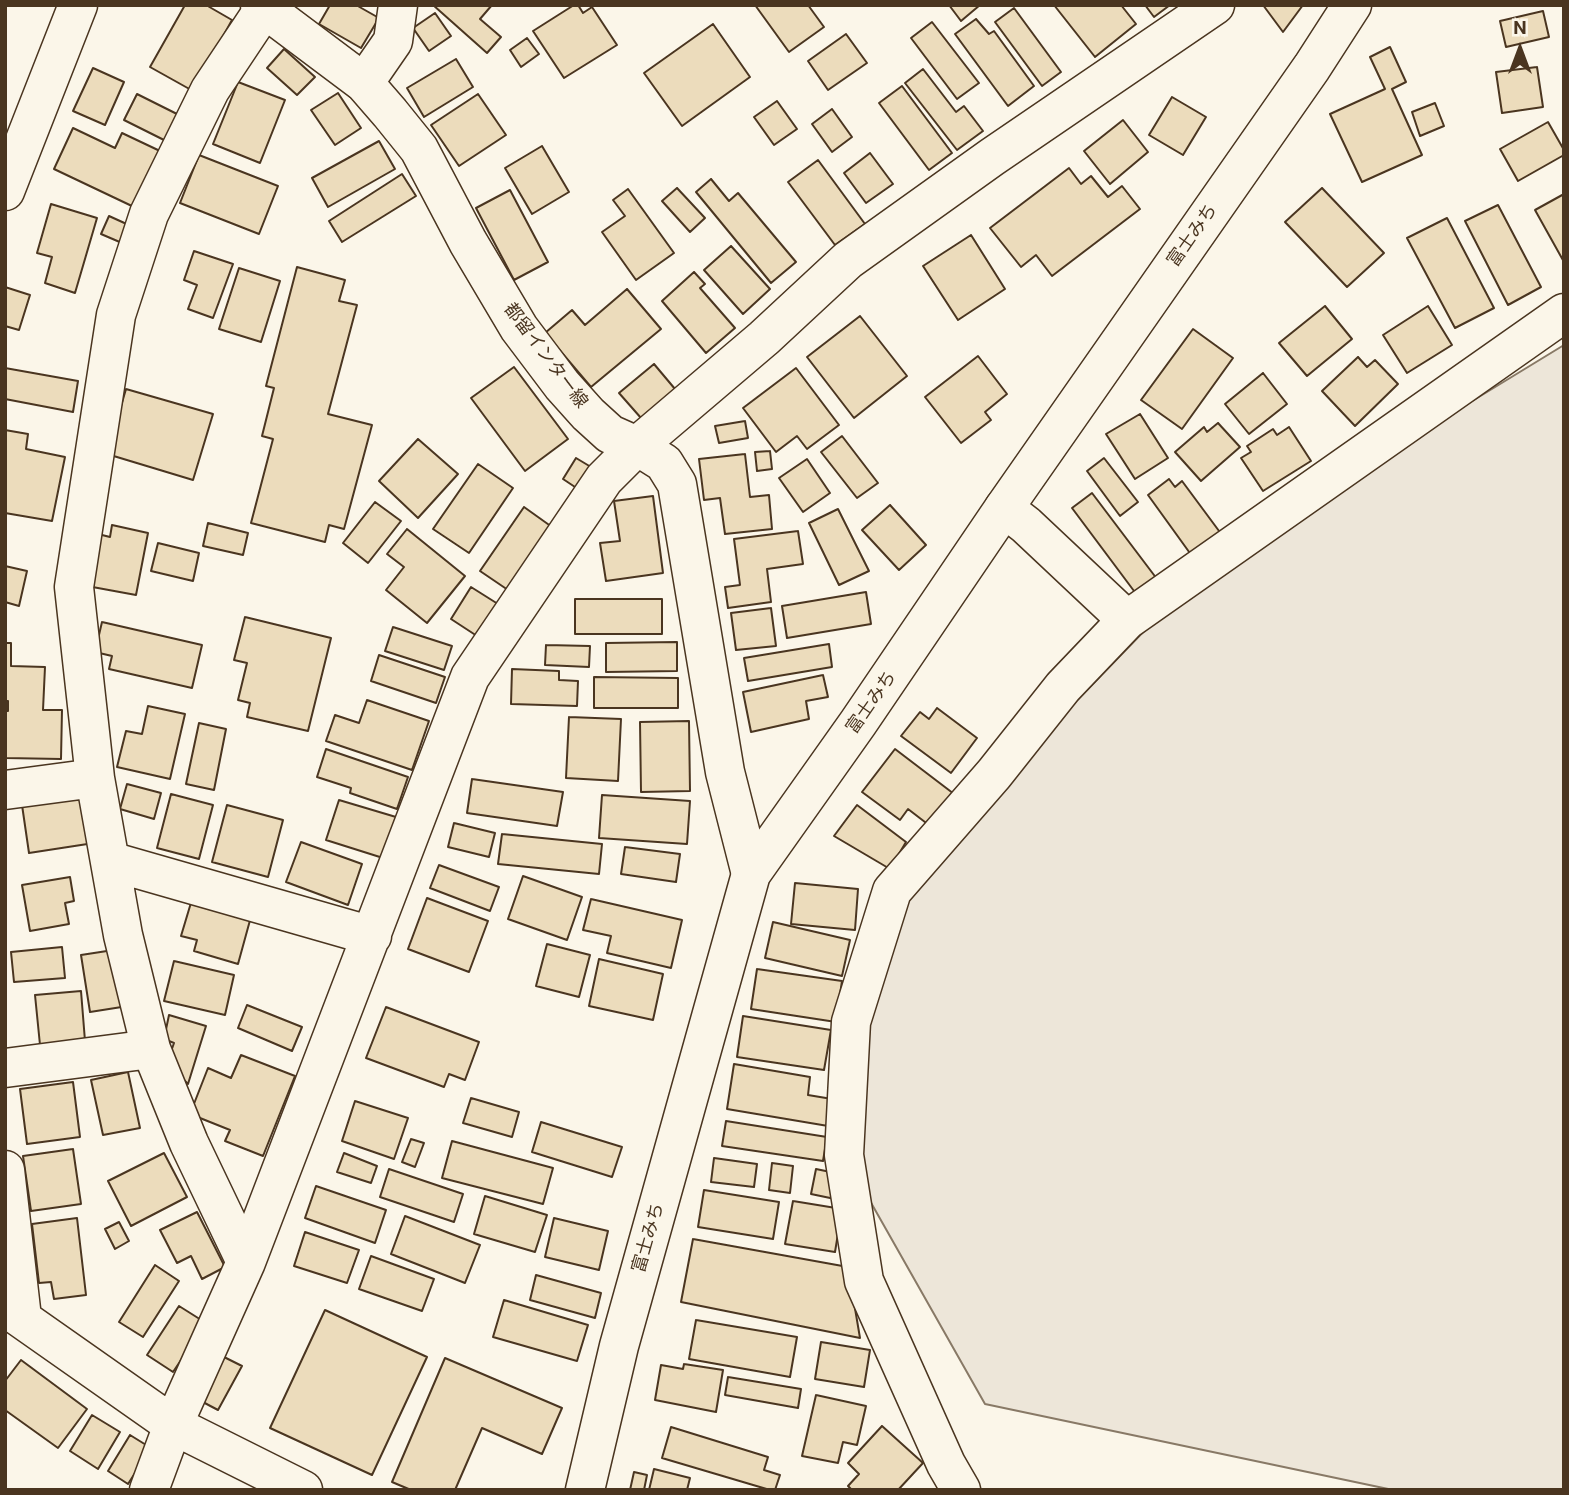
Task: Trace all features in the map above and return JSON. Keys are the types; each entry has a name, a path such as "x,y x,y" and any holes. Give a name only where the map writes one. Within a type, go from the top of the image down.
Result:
{"main road":[{"path":"5,191 78,5"},
{"path":"364,83 393,41 398,5"},
{"path":"149,1490 173,1425 246,1262 470,677 604,479 637,446 764,338 848,260 992,157 1215,5"},
{"name":"富士みち","path":"585,1490 619,1346 751,874 858,723 1352,5"},
{"path":"246,1262 189,1143 151,1049 123,935 95,778 74,587 116,315 149,214 210,90 262,7"},
{"name":"都留インター線","path":"262,7 364,83 419,149 468,242 519,328 562,385 587,414 610,434 637,446 664,463 677,484 724,772 751,874"},
{"path":"961,1490 946,1464 864,1281 844,1155 851,1022 892,891 994,774 1063,687 1127,620 1564,313"},
{"path":"1004,508 1026,525 1127,620"},
{"path":"5,790 95,778"},
{"path":"110,861 372,936"},
{"path":"5,1068 151,1049"},
{"path":"5,1170 14,1313 173,1425 303,1490"}],"shaded area":[{"path":"1564,345 1564,1490 1393,1490 985,1404 844,1155 892,891 1215,558"}],"building":[{"path":"185,5 206,5 232,20 193,91 150,67"},
{"path":"330,5 356,5 379,18 361,48 319,24"},
{"path":"433,5 492,5 480,19 501,37 487,53"},
{"path":"578,5 583,13 592,7 617,45 564,78 533,31"},
{"path":"755,5 808,5 824,27 789,52"},
{"path":"949,5 980,5 961,21"},
{"path":"1054,5 1121,5 1136,24 1095,57"},
{"path":"1145,5 1170,5 1154,17"},
{"path":"1263,5 1303,5 1283,32"},
{"path":"1014,8 1061,72 1042,86 995,22"},
{"path":"1543,11 1549,37 1506,47 1500,21"},
{"path":"435,13 451,36 429,51 413,28"},
{"path":"976,19 989,34 994,31 1034,86 1008,106 955,34"},
{"path":"932,22 979,83 957,99 911,38"},
{"path":"713,24 750,77 682,126 644,73"},
{"path":"846,34 867,63 828,90 808,61"},
{"path":"527,38 539,54 521,67 510,50"},
{"path":"1390,47 1406,82 1392,89 1422,155 1362,182 1330,114 1385,89 1370,57"},
{"path":"284,49 315,77 297,95 267,68"},
{"path":"456,59 473,87 424,117 407,88"},
{"path":"1537,67 1543,107 1502,113 1496,72"},
{"path":"93,68 124,82 105,125 73,111"},
{"path":"923,69 956,112 964,106 983,131 957,150 905,83"},
{"path":"238,82 285,100 260,163 213,144"},
{"path":"902,86 952,153 929,170 879,103"},
{"path":"338,93 361,128 335,145 311,110"},
{"path":"137,94 179,115 166,141 124,120"},
{"path":"478,94 506,135 459,166 431,125"},
{"path":"1172,97 1206,117 1183,155 1149,135"},
{"path":"777,101 797,129 774,145 754,117"},
{"path":"1435,103 1444,126 1420,136 1412,112"},
{"path":"832,109 852,137 832,152 812,124"},
{"path":"1123,120 1148,152 1110,184 1084,151"},
{"path":"1548,122 1564,150 1564,155 1518,181 1500,149"},
{"path":"73,128 115,148 122,133 160,151 134,207 54,169"},
{"path":"379,141 395,169 328,207 312,178"},
{"path":"542,146 569,192 532,214 505,168"},
{"path":"870,153 893,184 866,203 844,173"},
{"path":"199,155 278,186 259,234 180,203"},
{"path":"818,160 865,224 835,245 788,182"},
{"path":"1069,168 1081,184 1091,176 1108,197 1122,186 1140,209 1052,276 1036,255 1021,267 990,228"},
{"path":"402,174 416,196 342,242 329,221"},
{"path":"711,179 729,201 738,193 796,262 771,283 696,192"},
{"path":"677,188 705,218 690,232 662,201"},
{"path":"1322,188 1384,253 1347,287 1285,222"},
{"path":"628,189 674,253 636,280 602,232 625,216 613,200"},
{"path":"510,190 548,262 514,280 476,208"},
{"path":"1564,194 1564,262 1535,210"},
{"path":"51,204 97,218 75,293 45,283 52,257 37,253"},
{"path":"1498,205 1541,287 1508,305 1465,221"},
{"path":"109,216 131,226 122,243 101,234"},
{"path":"1447,218 1494,308 1455,328 1407,238"},
{"path":"971,235 1005,289 958,320 923,266"},
{"path":"731,246 770,289 743,314 704,270"},
{"path":"194,251 233,264 213,318 188,309 197,285 184,280"},
{"path":"297,267 345,280 339,301 357,305 328,414 372,425 344,529 329,525 325,542 251,523 273,439 262,436 274,388 266,386"},
{"path":"239,268 280,281 261,342 219,329"},
{"path":"694,272 705,284 700,288 735,328 706,353 662,301"},
{"path":"5,287 30,295 19,330 5,326"},
{"path":"627,289 661,329 591,387 545,333 572,310 585,325"},
{"path":"1325,306 1352,339 1307,376 1279,343"},
{"path":"1428,306 1452,345 1407,373 1383,335"},
{"path":"860,316 907,376 854,418 807,357"},
{"path":"1193,329 1233,358 1182,429 1141,400"},
{"path":"978,356 1007,394 985,412 991,420 961,443 925,397"},
{"path":"1358,357 1367,367 1375,360 1398,384 1355,426 1322,391"},
{"path":"654,364 675,389 641,418 619,393"},
{"path":"514,367 568,439 525,471 471,398"},
{"path":"5,368 78,381 73,412 5,399"},
{"path":"796,368 839,425 807,449 797,436 776,452 743,408"},
{"path":"1263,373 1287,404 1249,434 1225,404"},
{"path":"126,389 213,414 193,480 107,454"},
{"path":"1140,414 1168,458 1135,479 1106,434"},
{"path":"745,421 748,438 719,443 715,426"},
{"path":"1218,423 1240,447 1201,481 1175,452 1204,427 1207,432"},
{"path":"1289,427 1311,461 1263,491 1241,458 1251,452 1247,446 1273,429 1277,435"},
{"path":"5,430 28,434 26,449 65,457 52,521 5,513"},
{"path":"842,436 878,483 857,498 821,452"},
{"path":"418,439 458,474 418,518 379,481"},
{"path":"770,451 772,469 757,471 755,452"},
{"path":"745,454 750,497 769,495 772,529 725,534 720,498 704,500 699,459"},
{"path":"576,458 591,467 578,489 563,479"},
{"path":"1104,458 1138,502 1120,516 1087,471"},
{"path":"807,459 830,493 803,512 779,478"},
{"path":"478,464 513,488 469,553 433,529"},
{"path":"1169,479 1175,487 1182,481 1222,535 1192,556 1148,495"},
{"path":"1092,493 1157,579 1137,595 1072,508"},
{"path":"653,496 663,573 606,581 600,543 620,541 614,501"},
{"path":"375,502 401,521 368,563 343,543"},
{"path":"890,505 926,545 899,570 862,530"},
{"path":"524,507 552,527 508,590 480,571"},
{"path":"838,509 869,571 839,585 809,523"},
{"path":"208,523 248,533 243,555 203,546"},
{"path":"112,525 148,533 136,595 87,586 98,534 110,537"},
{"path":"407,529 465,576 427,623 386,590 404,567 387,554"},
{"path":"798,531 803,564 767,569 771,602 728,608 725,587 740,585 734,539"},
{"path":"158,543 199,553 193,581 151,571"},
{"path":"5,566 27,571 19,606 5,602"},
{"path":"471,587 498,604 477,636 451,619"},
{"path":"866,592 871,624 787,638 782,606"},
{"path":"575,599 662,599 662,634 575,634"},
{"path":"771,608 776,646 736,650 731,613"},
{"path":"245,617 331,638 308,731 247,717 250,703 238,700 247,663 234,660"},
{"path":"102,622 202,645 192,688 109,669 112,656 95,652"},
{"path":"393,627 452,646 444,670 385,651"},
{"path":"677,642 677,671 606,672 606,643"},
{"path":"5,643 11,643 11,666 45,667 43,710 62,710 61,759 5,758 5,711 8,711 8,701 5,701"},
{"path":"829,644 832,667 748,681 744,658"},
{"path":"546,645 590,646 589,667 545,665"},
{"path":"379,655 445,677 436,703 371,681"},
{"path":"512,669 559,671 559,680 578,681 577,706 511,704"},
{"path":"823,675 828,697 806,701 809,719 751,732 743,692"},
{"path":"594,677 678,678 678,708 594,708"},
{"path":"367,700 429,721 412,770 326,741 335,715 359,723"},
{"path":"148,706 185,714 170,779 117,767 126,731 142,734"},
{"path":"937,708 977,738 951,773 901,736 920,712 929,719"},
{"path":"569,717 621,719 618,781 566,778"},
{"path":"689,721 690,791 641,792 640,722"},
{"path":"199,723 226,729 214,790 186,784"},
{"path":"326,749 408,777 397,809 350,793 351,788 317,777"},
{"path":"895,749 958,797 934,829 908,809 900,820 862,792"},
{"path":"472,779 563,792 557,826 467,813"},
{"path":"127,784 161,793 154,819 120,809"},
{"path":"171,794 213,805 199,859 157,848"},
{"path":"602,795 690,801 687,844 599,838"},
{"path":"87,796 94,843 29,853 22,805"},
{"path":"339,800 396,817 383,858 326,840"},
{"path":"227,805 283,820 268,877 212,862"},
{"path":"857,805 906,842 890,869 834,836"},
{"path":"454,823 495,833 489,857 448,847"},
{"path":"502,834 602,844 599,874 498,864"},
{"path":"301,842 362,864 348,905 286,882"},
{"path":"625,847 680,854 676,882 621,874"},
{"path":"439,865 499,887 490,911 430,888"},
{"path":"523,876 582,897 567,940 508,919"},
{"path":"70,877 74,901 65,903 69,924 30,931 22,885"},
{"path":"795,883 858,889 855,930 791,924"},
{"path":"193,896 252,913 238,964 194,951 197,940 181,936"},
{"path":"427,898 488,921 469,972 408,949"},
{"path":"591,899 682,920 671,968 607,953 611,936 583,930"},
{"path":"773,922 850,940 842,976 765,958"},
{"path":"547,944 590,955 579,997 536,986"},
{"path":"62,947 65,978 14,982 11,952"},
{"path":"120,949 128,1006 90,1012 81,955"},
{"path":"599,959 663,974 653,1020 589,1006"},
{"path":"174,961 234,975 225,1015 164,1001"},
{"path":"757,969 842,981 836,1022 751,1009"},
{"path":"81,991 85,1041 40,1045 35,995"},
{"path":"247,1005 302,1027 292,1051 238,1028"},
{"path":"386,1007 479,1042 465,1080 449,1074 444,1087 366,1058"},
{"path":"169,1015 206,1026 188,1084 167,1063 174,1043 164,1039"},
{"path":"743,1016 831,1030 824,1070 737,1057"},
{"path":"241,1055 295,1076 263,1156 225,1141 230,1130 190,1114 208,1068 231,1078"},
{"path":"734,1064 810,1077 808,1095 838,1100 834,1127 727,1109"},
{"path":"128,1072 140,1128 103,1135 91,1080"},
{"path":"73,1082 80,1137 27,1144 20,1089"},
{"path":"471,1098 519,1112 512,1137 463,1123"},
{"path":"355,1101 408,1118 394,1159 342,1141"},
{"path":"726,1121 827,1137 823,1161 722,1146"},
{"path":"541,1122 622,1147 612,1177 532,1152"},
{"path":"411,1139 424,1143 415,1167 402,1162"},
{"path":"452,1141 553,1168 543,1204 442,1178"},
{"path":"73,1149 81,1204 31,1211 23,1156"},
{"path":"164,1153 187,1197 131,1226 108,1181"},
{"path":"344,1153 377,1166 371,1183 337,1172"},
{"path":"714,1158 757,1164 754,1187 711,1182"},
{"path":"772,1163 793,1166 790,1193 769,1190"},
{"path":"389,1169 463,1194 454,1222 380,1197"},
{"path":"816,1169 840,1174 835,1199 811,1194"},
{"path":"316,1186 386,1210 375,1243 305,1218"},
{"path":"704,1190 779,1202 773,1239 698,1227"},
{"path":"485,1196 547,1215 535,1252 474,1234"},
{"path":"793,1201 842,1209 835,1252 785,1244"},
{"path":"197,1212 225,1267 202,1279 191,1256 177,1263 160,1230"},
{"path":"405,1216 480,1245 465,1283 391,1254"},
{"path":"77,1218 86,1295 54,1299 51,1282 39,1283 32,1224"},
{"path":"554,1218 608,1231 599,1270 545,1257"},
{"path":"119,1222 129,1241 115,1249 105,1229"},
{"path":"305,1232 359,1250 347,1283 294,1266"},
{"path":"693,1239 848,1267 860,1338 681,1302"},
{"path":"371,1256 434,1279 422,1311 359,1289"},
{"path":"155,1265 179,1281 143,1337 119,1322"},
{"path":"536,1275 601,1293 595,1318 530,1300"},
{"path":"504,1300 588,1325 577,1361 493,1337"},
{"path":"179,1306 206,1323 173,1372 147,1355"},
{"path":"325,1310 427,1357 372,1475 270,1428"},
{"path":"696,1320 797,1337 790,1377 689,1359"},
{"path":"821,1342 870,1350 864,1387 815,1379"},
{"path":"222,1356 242,1366 218,1410 199,1400"},
{"path":"445,1358 562,1408 542,1454 482,1428 455,1490 411,1490 392,1482"},
{"path":"21,1360 87,1409 58,1448 5,1410 5,1381"},
{"path":"684,1364 723,1370 716,1412 655,1400 661,1365 683,1369"},
{"path":"728,1377 801,1389 798,1408 725,1395"},
{"path":"816,1395 866,1406 857,1445 843,1442 838,1463 802,1456"},
{"path":"92,1415 120,1432 98,1469 70,1451"},
{"path":"882,1426 923,1463 898,1490 852,1490 848,1486 859,1474 848,1463"},
{"path":"671,1427 768,1457 764,1470 780,1475 775,1490 662,1458"},
{"path":"130,1435 151,1448 128,1484 108,1471"},
{"path":"654,1469 690,1478 687,1490 649,1490"},
{"path":"634,1472 647,1475 644,1490 630,1490"}]}
